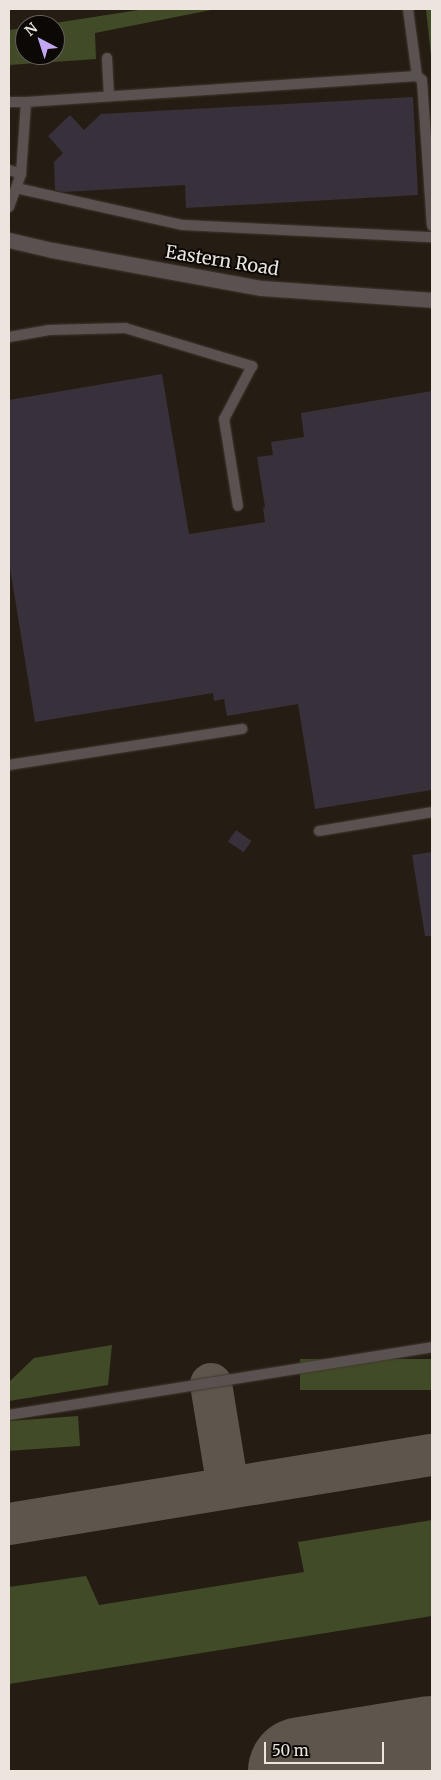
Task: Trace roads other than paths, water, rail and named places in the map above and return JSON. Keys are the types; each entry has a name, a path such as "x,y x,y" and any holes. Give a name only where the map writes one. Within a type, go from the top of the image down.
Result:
{"street":[{"path":"9,230 52,250"},
{"name":"Eastern Road","path":"9,240 52,250 262,288 432,300"}],"lane":[{"path":"408,9 417,76"},
{"path":"107,58 108,96"},
{"path":"9,102 417,76 422,80 432,226"},
{"path":"9,207 21,174 26,102"},
{"path":"9,170 21,174"},
{"path":"16,188 182,225 432,237"},
{"path":"9,337 49,330 126,328 252,366 224,419 238,506"},
{"path":"9,765 242,729"},
{"path":"319,831 432,812"},
{"path":"9,1415 432,1347"}]}
